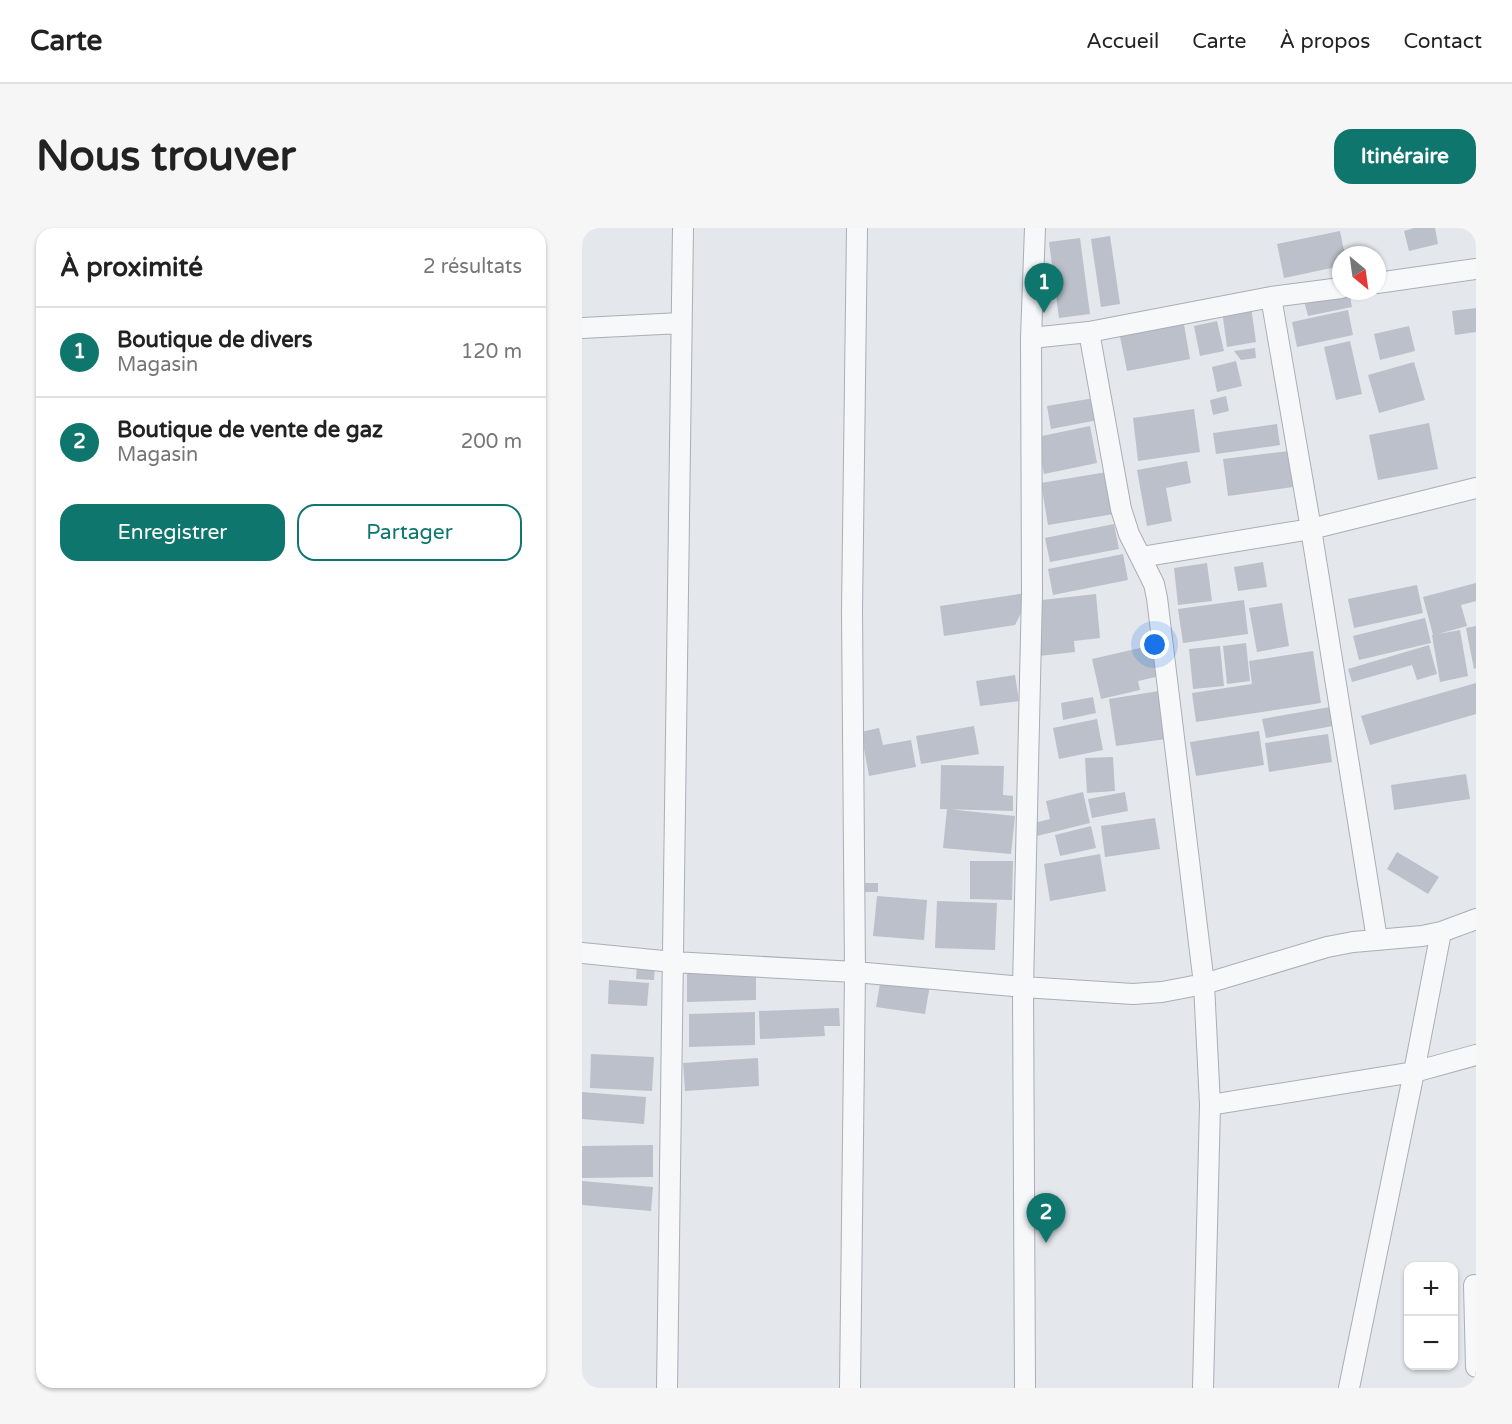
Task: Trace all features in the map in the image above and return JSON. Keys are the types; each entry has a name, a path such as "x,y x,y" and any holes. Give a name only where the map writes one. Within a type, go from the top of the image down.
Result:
{"street":[{"path":"667,1388 683,228"},
{"path":"850,1388 855,972 852,612 857,228"},
{"path":"1024,1388 1023,987 1032,592 1031,338 1035,228"},
{"path":"1386,282 1476,269"},
{"path":"1031,338 1089,332 1271,297 1332,289"},
{"path":"1271,297 1377,939"},
{"path":"582,328 681,323"},
{"path":"1089,332 1120,508 1129,534 1154,584 1157,598 1204,984 1210,1105 1203,1388"},
{"path":"1142,557 1311,529 1476,488"},
{"path":"582,953 673,962 855,972 1133,994 1162,992 1204,984 1327,947 1441,932 1476,919"},
{"path":"1349,1388 1441,932"},
{"path":"1210,1105 1414,1072 1476,1055"},
{"path":"1474,1285 1476,1367"}],"building":[{"path":"1414,228 1435,228 1438,244 1409,251 1404,231"},
{"path":"1340,231 1343,246 1332,246 1332,268 1284,278 1277,244"},
{"path":"1110,236 1120,304 1101,307 1091,239"},
{"path":"1080,238 1090,314 1059,318 1049,242"},
{"path":"1332,293 1332,300 1351,300 1352,307 1308,316 1303,297"},
{"path":"1251,307 1256,342 1227,347 1222,311"},
{"path":"1476,308 1476,332 1455,335 1452,311"},
{"path":"1348,310 1353,335 1297,347 1292,322"},
{"path":"1183,319 1190,359 1127,371 1119,332"},
{"path":"1217,321 1224,351 1200,356 1194,326"},
{"path":"1409,326 1415,351 1380,360 1374,334"},
{"path":"1350,341 1362,394 1336,400 1324,347"},
{"path":"1255,348 1256,358 1241,360 1234,351"},
{"path":"1236,361 1242,386 1217,392 1212,367"},
{"path":"1414,362 1425,400 1379,413 1368,375"},
{"path":"1226,396 1229,411 1213,415 1210,400"},
{"path":"1094,398 1098,420 1051,429 1047,406"},
{"path":"1194,409 1200,452 1138,461 1133,418"},
{"path":"1429,423 1438,469 1378,480 1369,435"},
{"path":"1277,424 1280,445 1216,454 1213,433"},
{"path":"1090,426 1097,463 1044,474 1037,437"},
{"path":"1289,451 1293,487 1228,496 1223,459"},
{"path":"1187,461 1191,483 1166,488 1172,521 1147,526 1137,470"},
{"path":"1107,472 1114,514 1048,525 1041,483"},
{"path":"1114,524 1119,549 1050,562 1045,538"},
{"path":"1123,554 1128,580 1053,595 1048,569"},
{"path":"1263,562 1267,587 1238,591 1234,567"},
{"path":"1207,563 1212,601 1178,605 1174,568"},
{"path":"1476,583 1476,601 1461,605 1467,626 1438,634 1460,630 1468,676 1440,682 1433,635 1423,597"},
{"path":"1417,585 1423,613 1354,628 1348,599"},
{"path":"1032,592 1015,625 944,636 940,606"},
{"path":"1096,594 1100,638 1074,641 1075,652 1039,656 1033,601"},
{"path":"1244,600 1248,634 1183,643 1178,609"},
{"path":"1282,603 1289,646 1257,652 1249,608"},
{"path":"1425,618 1431,643 1359,660 1353,636"},
{"path":"1476,626 1476,668 1474,669 1466,628"},
{"path":"1246,643 1250,681 1227,684 1223,646"},
{"path":"1153,645 1160,676 1138,681 1140,690 1101,699 1092,659"},
{"path":"1429,645 1437,674 1417,680 1412,665 1352,682 1348,669"},
{"path":"1220,646 1224,686 1193,689 1189,649"},
{"path":"1313,651 1321,703 1196,722 1192,693 1252,684 1249,661"},
{"path":"1015,675 1019,701 980,706 976,681"},
{"path":"1476,683 1476,714 1370,745 1361,716"},
{"path":"1159,691 1166,739 1116,746 1109,699"},
{"path":"1093,697 1096,713 1063,720 1061,703"},
{"path":"1330,707 1333,726 1266,738 1262,719"},
{"path":"1097,719 1103,750 1059,759 1053,728"},
{"path":"974,726 979,754 921,764 916,736"},
{"path":"879,728 883,745 911,740 916,767 869,776 861,732"},
{"path":"1259,731 1264,765 1196,776 1190,742"},
{"path":"1328,734 1332,762 1269,772 1265,743"},
{"path":"1113,757 1115,791 1087,793 1085,758"},
{"path":"941,765 1004,766 1003,795 1013,796 1013,811 940,809"},
{"path":"1466,774 1470,799 1394,810 1391,785"},
{"path":"1083,792 1090,823 1037,836 1034,823 1050,819 1046,801"},
{"path":"1125,792 1128,811 1092,818 1088,799"},
{"path":"947,809 1015,816 1011,854 943,848"},
{"path":"1155,818 1160,849 1105,857 1101,826"},
{"path":"1091,826 1096,848 1060,856 1055,835"},
{"path":"1397,852 1439,877 1428,894 1387,869"},
{"path":"1100,854 1106,891 1050,901 1044,864"},
{"path":"970,861 1013,861 1012,900 970,899"},
{"path":"861,883 878,883 878,892 861,892"},
{"path":"877,896 927,900 924,940 873,936"},
{"path":"937,901 997,903 995,950 935,948"},
{"path":"637,965 655,966 654,980 636,979"},
{"path":"756,968 756,1000 687,1002 687,970"},
{"path":"881,978 930,985 925,1014 876,1007"},
{"path":"609,980 649,983 647,1006 608,1004"},
{"path":"839,1008 840,1026 824,1026 825,1036 760,1039 759,1011"},
{"path":"755,1012 755,1045 689,1047 689,1014"},
{"path":"591,1054 654,1057 652,1091 590,1088"},
{"path":"758,1058 759,1086 685,1091 683,1063"},
{"path":"582,1092 646,1097 644,1124 582,1119"},
{"path":"653,1145 653,1177 582,1178 582,1146"},
{"path":"582,1181 653,1187 651,1211 582,1205"}],"place":[{"name":"Boutique de divers","path":"1044,313"},
{"name":"Boutique de vente de gaz","path":"1046,1243"}]}
